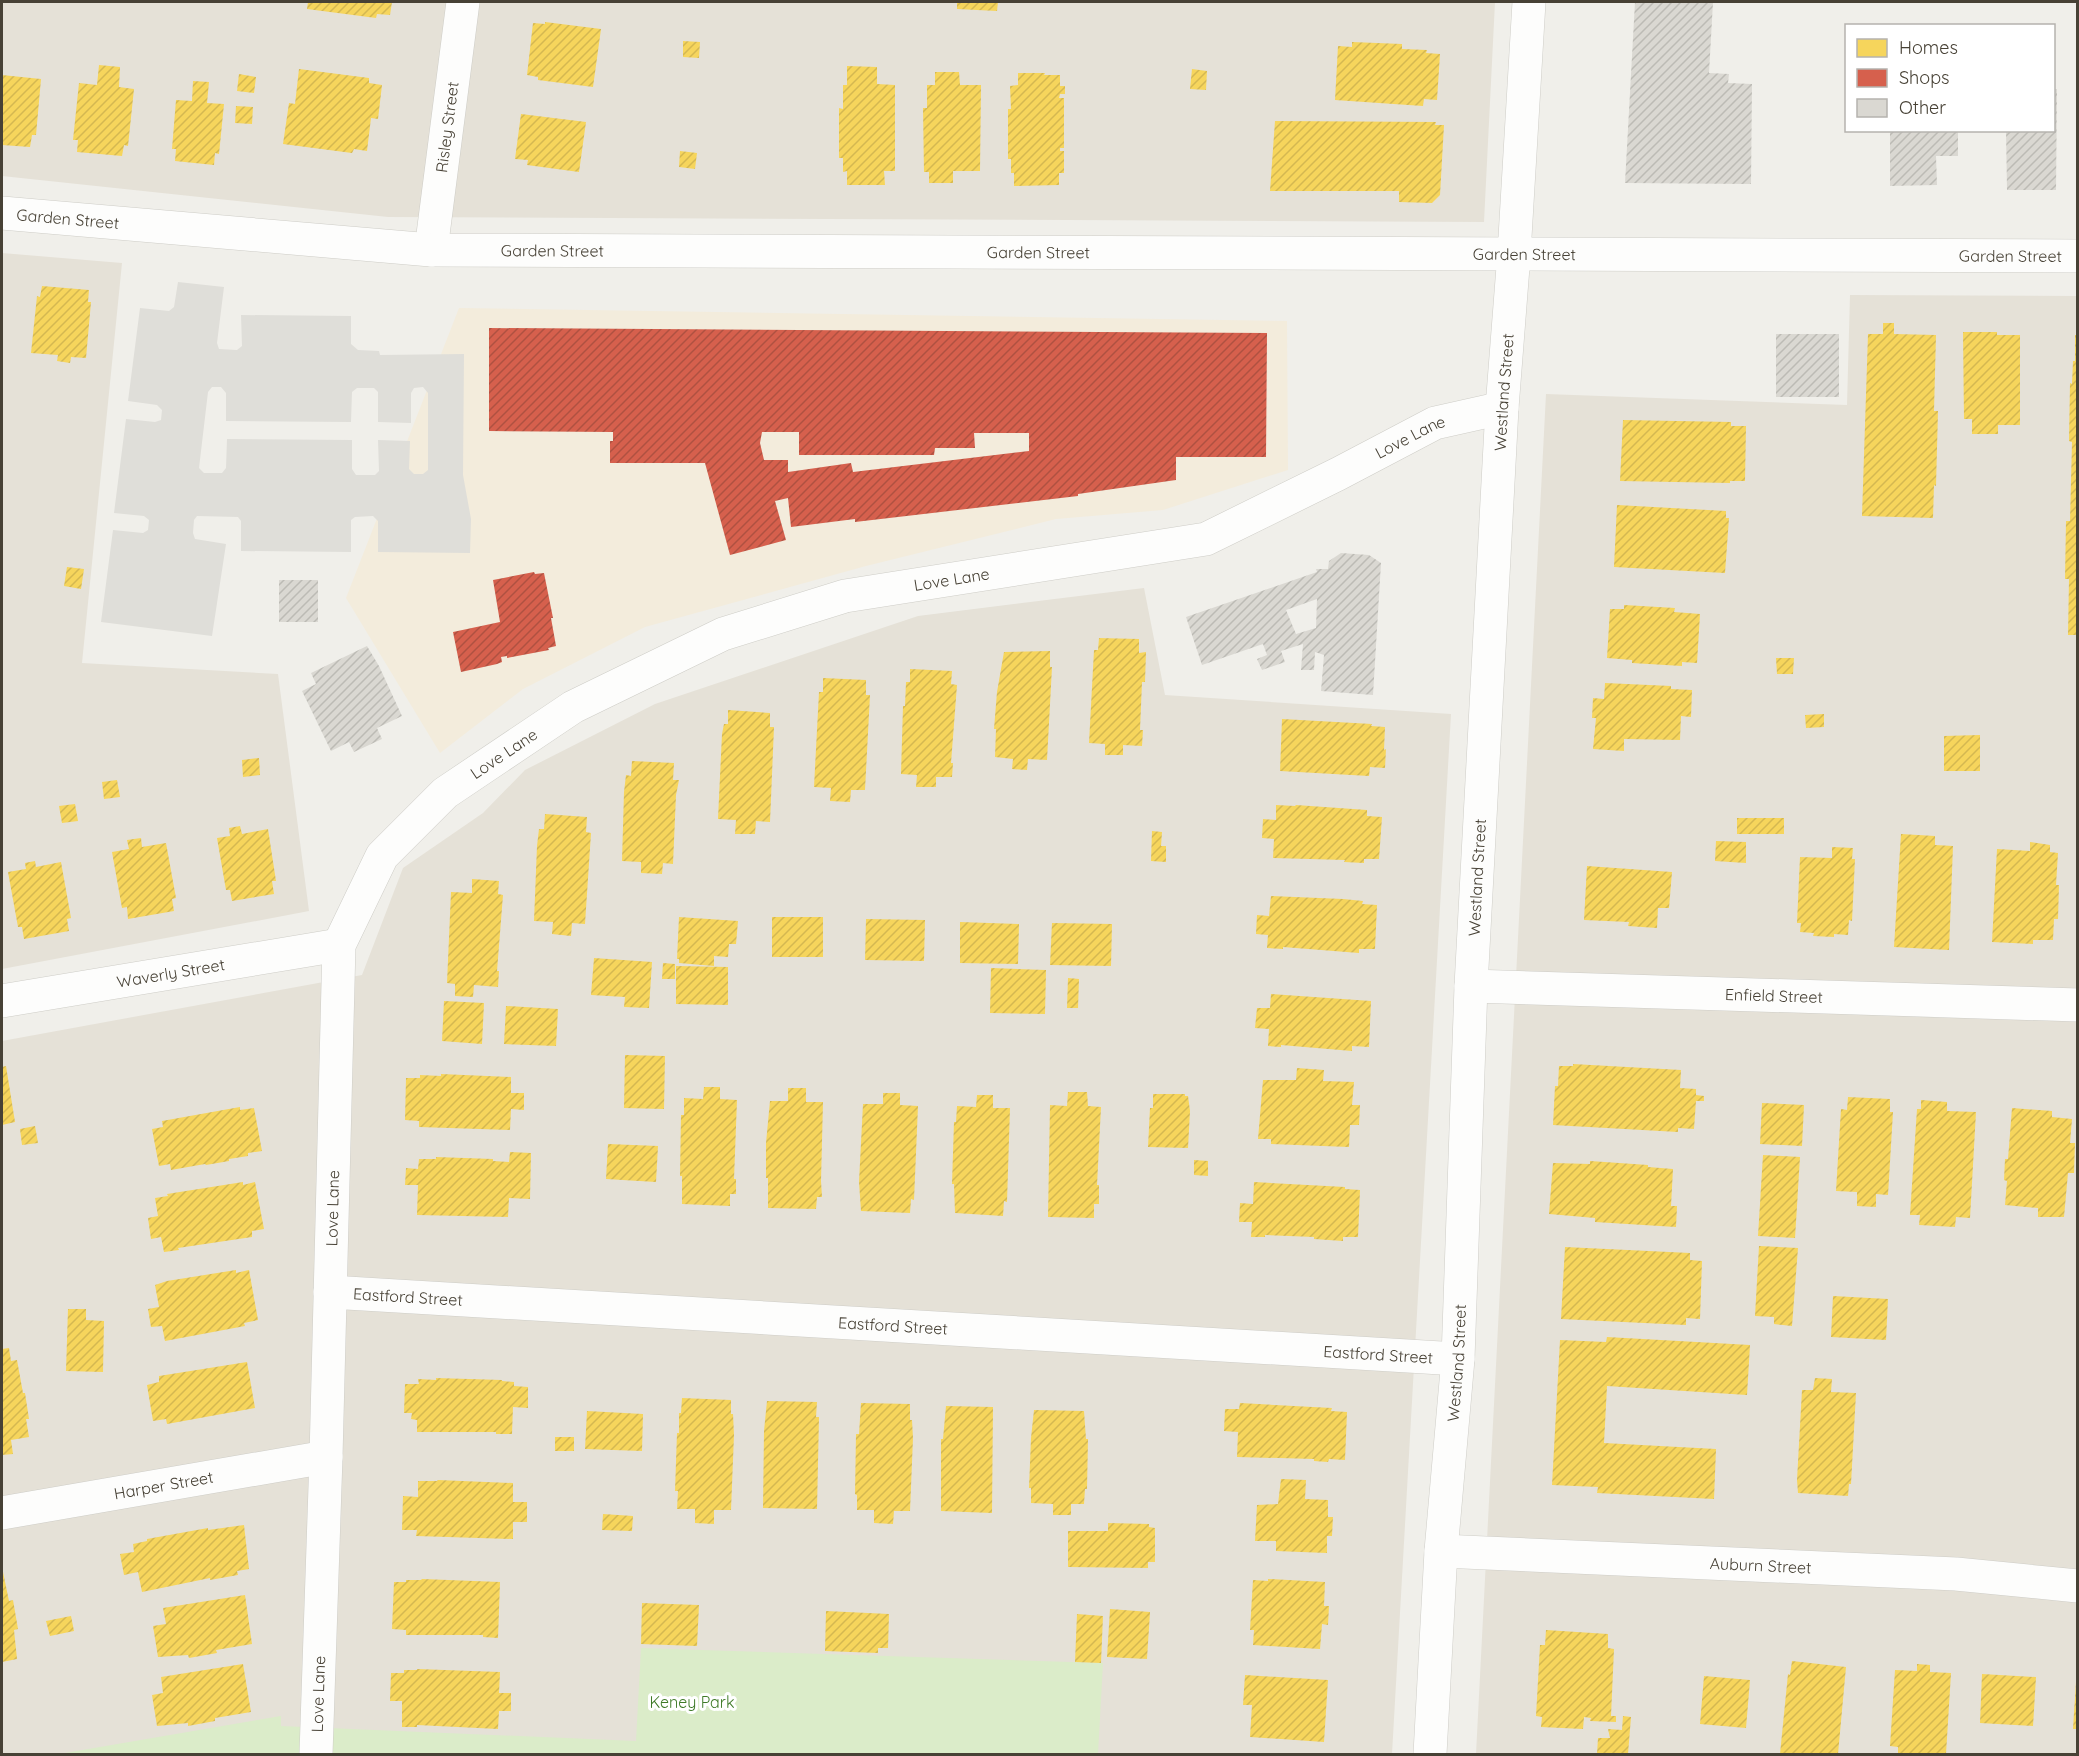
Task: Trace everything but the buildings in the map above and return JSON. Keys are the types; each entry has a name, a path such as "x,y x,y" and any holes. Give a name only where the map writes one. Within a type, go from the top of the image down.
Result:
{"street":[{"name":"Risley Street","path":"431,250 463,2"},
{"name":"Westland Street","path":"1430,1755 1441,1551 1458,1359 1471,986 1502,408 1529,2"},
{"name":"Garden Street","path":"2,213 431,250 2078,256"},
{"name":"Love Lane","path":"316,1755 339,945 382,856 445,793 573,707 723,634 845,596 1206,539 1435,423 1502,408"},
{"name":"Waverly Street","path":"2,1001 339,945"},
{"name":"Enfield Street","path":"1471,986 2078,1005"},
{"name":"Eastford Street","path":"330,1292 1458,1359"},
{"name":"Harper Street","path":"2,1513 326,1457"},
{"name":"Auburn Street","path":"1441,1551 1956,1574 2078,1586"}],"shaded area":[{"path":"2,2 1495,2 1484,222 388,217 2,176"},
{"path":"2,253 122,263 82,663 278,674 309,911 2,969"},
{"path":"178,282 224,287 217,343 219,349 237,350 242,346 241,315 351,316 351,344 358,350 379,351 380,355 464,354 463,475 471,519 470,553 378,552 378,521 373,516 355,517 351,520 351,552 241,551 241,521 238,517 197,516 194,520 195,539 226,544 212,636 101,622 113,530 143,533 148,530 149,520 144,516 114,513 126,419 155,422 161,420 162,410 157,405 128,401 140,308 169,311 174,307","holes":["212,387 221,387 226,393 226,421 351,422 352,392 357,388 374,388 378,392 378,422 411,423 411,393 414,388 423,387 428,393 428,470 423,474 414,474 409,469 410,441 378,440 379,471 375,475 356,475 352,469 352,440 227,439 226,468 222,473 204,473 199,468 208,392"]},
{"path":"1850,295 2077,296 2077,1754 1476,1754 1546,394 1847,405"},
{"path":"459,308 1287,321 1288,470 1163,510 1056,519 866,566 645,627 523,689 440,753 346,598"},
{"path":"1144,588 1165,695 1451,714 1392,1754 2,1754 2,1041 362,975 403,868 483,813 525,770 655,704 918,616"}],"green space":[{"name":"Keney Park","path":"641,1648 1103,1663 1098,1754 59,1754 281,1716 281,1726 636,1741"}]}
